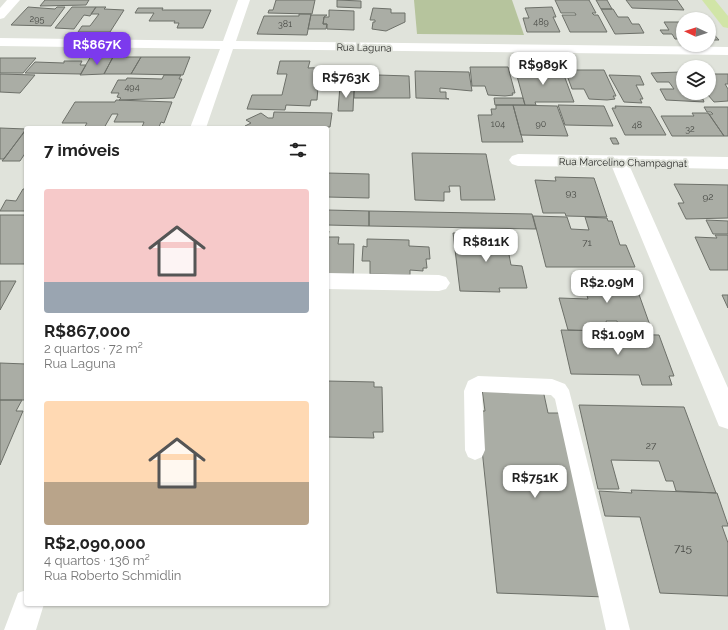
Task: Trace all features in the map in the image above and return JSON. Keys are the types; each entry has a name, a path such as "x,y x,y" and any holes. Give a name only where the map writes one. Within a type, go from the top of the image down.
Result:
{"main road":[{"path":"708,0 728,24"}],"street":[{"path":"0,15 14,0"},
{"path":"199,126 244,0"},
{"name":"Rua Laguna","path":"0,42 728,51"},
{"name":"Rua Marcelino Champagnat","path":"518,160 728,163"},
{"path":"619,162 728,417"},
{"path":"329,282 439,283"},
{"path":"20,630 28,606"}],"lane":[{"path":"475,450 474,387 478,384 552,387 559,390 563,396 618,630"}],"green space":[{"path":"414,0 512,0 524,35 417,34"}],"building":[{"path":"45,0 89,0 86,5 40,6"},
{"path":"276,0 315,0 312,14 268,13 269,10 273,10"},
{"path":"337,0 361,1 361,8 337,7"},
{"path":"555,0 589,0 596,13 592,13 594,15 598,15 607,32 570,32 562,15 576,15 575,13 561,13"},
{"path":"596,0 607,0 612,9 601,9"},
{"path":"626,0 677,0 684,10 632,8"},
{"path":"28,7 55,9 57,7 65,7 51,26 11,25"},
{"path":"72,7 96,7 90,16 84,15 74,29 55,28"},
{"path":"96,7 124,10 110,32 78,32 82,26 90,26 99,14 91,14"},
{"path":"552,7 556,17 553,17 560,32 527,32 523,18 529,18 525,8"},
{"path":"138,8 163,8 162,10 211,10 203,28 177,28 179,23 174,23 175,21 149,21 154,13 135,13"},
{"path":"373,8 391,9 391,13 405,13 405,22 386,31 372,29 373,22 375,22 375,20 370,20"},
{"path":"601,9 613,9 618,17 628,17 632,24 639,24 644,33 615,34"},
{"path":"329,10 354,11 354,30 327,29 327,24 323,24 324,17 329,17"},
{"path":"299,14 311,14 307,35 257,34 264,16 299,16"},
{"path":"311,15 327,15 324,17 323,24 327,24 326,29 308,29"},
{"path":"664,22 676,22 676,39 672,34 663,34 660,30 669,30"},
{"path":"91,56 113,57 104,74 80,75"},
{"path":"113,57 141,57 131,74 104,74"},
{"path":"141,57 190,57 183,75 131,74"},
{"path":"0,58 36,58 23,73 0,73"},
{"path":"64,61 82,61 80,65 86,65 81,74 25,73 35,62 64,63"},
{"path":"280,61 310,61 308,68 336,67 334,87 318,87 317,100 311,100 310,106 286,105 285,110 247,109 252,95 282,95 287,74 277,74"},
{"path":"470,67 508,67 515,93 512,93 513,95 505,96 488,95 485,86 472,86"},
{"path":"515,69 562,70 574,102 535,102 536,105 525,105"},
{"path":"565,70 604,70 616,96 613,96 615,99 589,99 584,89 572,89"},
{"path":"415,71 469,72 472,91 440,88 440,92 446,92 446,98 449,99 416,98"},
{"path":"676,72 676,100 703,100 704,102 666,100 660,89 674,89 669,82 657,82 651,73"},
{"path":"0,74 35,75 20,93 0,92"},
{"path":"716,74 728,74 728,84 725,84 728,89 728,101 714,102 712,100 716,100"},
{"path":"164,75 181,75 179,79 182,79 174,98 119,100 121,98 117,97 119,93 111,93 118,80 126,80 127,78 162,79"},
{"path":"378,75 409,76 410,98 354,98 355,79 378,79"},
{"path":"609,75 640,76 644,85 636,85 643,99 640,99 642,103 624,102"},
{"path":"340,86 354,86 353,111 338,111"},
{"path":"494,98 523,98 525,105 495,105"},
{"path":"116,100 172,102 164,123 161,122 159,126 142,126 144,122 114,122 118,114 112,114 105,126 85,126 87,123 62,123 75,102 115,102"},
{"path":"496,105 513,105 523,142 482,142 478,115 492,115 491,109 496,109"},
{"path":"513,105 557,106 568,136 521,135"},
{"path":"558,105 604,106 613,126 565,125"},
{"path":"615,106 650,107 666,135 625,135 612,108 616,108"},
{"path":"704,107 728,107 728,136 724,136 709,114 713,114 711,112 707,112"},
{"path":"274,112 332,113 330,127 245,126 251,123 246,120 261,113 268,118 273,118"},
{"path":"692,113 708,113 724,136 672,136 661,116 694,116"},
{"path":"0,128 24,129 24,132 4,159 0,159"},
{"path":"24,133 24,155 20,161 2,161"},
{"path":"610,138 616,138 619,144 613,144"},
{"path":"412,153 486,154 495,200 461,200 460,186 449,186 450,192 444,192 444,201 415,200"},
{"path":"329,173 369,174 369,198 329,197"},
{"path":"555,177 594,178 607,217 566,216 565,213 543,213 535,180 556,181"},
{"path":"674,184 728,185 728,218 686,219 678,203 684,203"},
{"path":"24,189 24,211 0,211 6,200 16,201"},
{"path":"329,210 369,211 369,226 329,225"},
{"path":"369,211 532,214 536,229 369,226"},
{"path":"0,215 24,215 24,264 0,264"},
{"path":"533,216 567,217 571,229 589,230 585,217 607,218 608,221 612,221 620,245 626,245 635,267 546,267"},
{"path":"706,220 728,221 728,234 713,234"},
{"path":"453,233 505,234 511,265 522,266 527,288 499,288 500,292 460,291"},
{"path":"715,235 728,235 728,270 710,270 695,237 717,238"},
{"path":"329,237 339,237 338,244 354,244 353,279 329,279"},
{"path":"367,239 409,240 409,246 429,247 430,259 426,259 427,268 423,268 423,271 410,270 410,275 370,274 370,261 362,261 363,246 367,247"},
{"path":"580,272 631,272 652,331 620,331 617,321 606,321 609,331 568,330 559,298 588,299"},
{"path":"0,281 16,281 0,310"},
{"path":"722,295 728,295 728,308"},
{"path":"561,330 602,331 602,334 659,335 674,376 669,376 672,385 642,385 639,375 571,374"},
{"path":"0,363 24,364 24,400 0,400"},
{"path":"329,381 374,382 374,387 382,387 383,432 373,432 374,438 329,437"},
{"path":"482,389 543,390 548,413 562,413 605,597 497,593 478,411 485,411"},
{"path":"0,400 22,400 16,411 23,411 0,465"},
{"path":"579,405 684,407 716,493 676,491 673,481 666,481 659,461 611,460 619,489 598,489"},
{"path":"631,490 717,493 728,525 722,526 728,543 728,596 660,593 640,517 605,516 599,491 632,493"}]}
